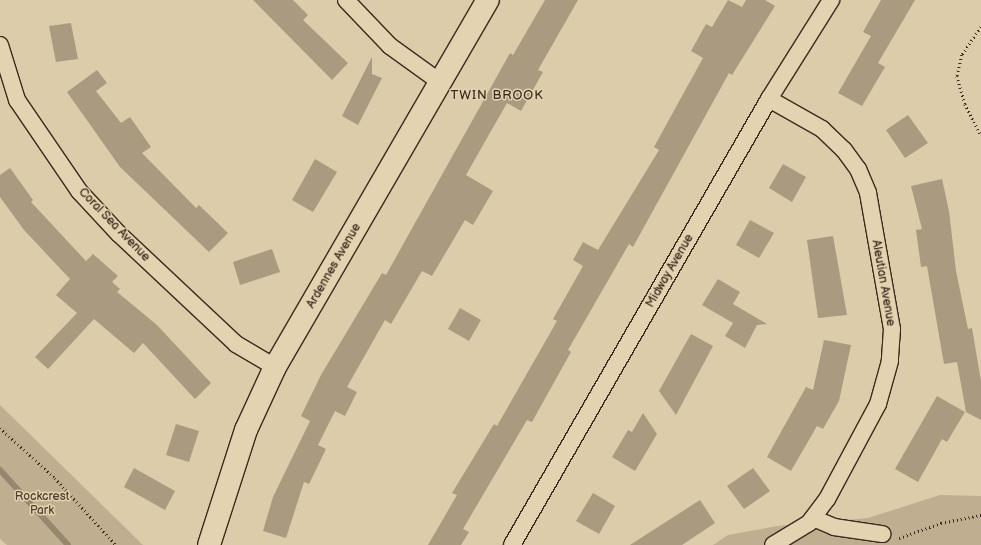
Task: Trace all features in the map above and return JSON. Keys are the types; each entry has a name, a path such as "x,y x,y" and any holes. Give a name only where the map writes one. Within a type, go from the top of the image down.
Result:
{"street":[{"path":"346,0 390,46 440,82"},
{"name":"Ardennes Avenue","path":"209,545 246,430 275,367 488,0"},
{"name":"Midway Avenue","path":"512,545 769,99 831,0"},
{"name":"Coral Sea Avenue","path":"0,45 17,100 79,191 118,234 236,344 275,367"},
{"name":"Aleutian Avenue","path":"769,99 822,129 844,150 858,169 868,193 892,329 890,361 878,404 827,499 813,518 786,540 773,545"},
{"path":"813,518 834,527 888,537"}],"path":[{"path":"981,27 962,55 957,76 964,104 981,136"},
{"path":"0,428 55,478 116,545"},
{"path":"888,537 941,522 981,515"}],"green space":[{"name":"Rockcrest Park","path":"0,405 143,545 7,545 0,539"},
{"path":"940,495 981,496 981,545 713,545 728,535 777,526 868,518"}],"building":[{"path":"253,0 293,0 308,15 303,20 348,63 332,80"},
{"path":"545,0 578,0 538,70 543,72 521,111 507,103 466,175 493,191 473,225 465,220 432,276 422,271 391,324 385,320 347,387 357,392 345,416 335,411 318,445 326,449 309,484 304,482 286,538 263,531 273,497 310,421 301,416 321,375 382,273 386,275 510,53 513,55"},
{"path":"728,0 742,7 746,0 765,0 775,6 732,75 729,73 633,247 629,244 568,350 571,352 532,422 527,420 463,529 469,532 461,545 428,545 457,495 452,493 494,424 497,426 557,321 553,319 583,266 573,260 583,242 598,250 659,150 654,147 703,58 691,51 706,24 712,27"},
{"path":"881,0 915,0 878,63 885,67 862,106 838,93 871,36 863,32"},
{"path":"71,23 78,59 56,62 49,26"},
{"path":"372,57 372,74 382,78 358,125 342,116"},
{"path":"97,70 107,83 96,91 121,123 130,117 151,147 142,153 196,208 199,205 228,233 209,252 120,167 67,92"},
{"path":"908,115 928,143 905,158 886,130"},
{"path":"315,159 337,172 313,212 292,200"},
{"path":"783,164 806,177 792,202 769,188"},
{"path":"10,168 33,200 31,202 86,261 93,254 118,276 112,282 120,289 117,292 157,325 211,383 195,399 143,343 134,353 94,319 48,369 35,357 77,313 56,295 70,279 24,230 0,197 0,175"},
{"path":"942,179 949,211 956,271 968,329 972,328 981,381 981,420 966,412 957,362 944,364 927,266 921,267 916,230 922,229 911,186"},
{"path":"750,220 774,233 759,258 736,245"},
{"path":"833,236 847,315 818,318 807,240"},
{"path":"272,249 280,272 240,285 233,262"},
{"path":"718,279 740,292 733,304 767,324 757,325 745,348 725,336 733,323 702,305"},
{"path":"460,308 481,320 469,341 448,329"},
{"path":"691,334 713,346 676,415 659,391"},
{"path":"824,340 851,345 839,401 823,429 817,426 791,471 767,457 806,387 813,390"},
{"path":"937,396 965,412 947,442 942,439 918,482 895,469"},
{"path":"643,413 657,434 635,471 612,457 628,430 632,432"},
{"path":"176,424 199,431 189,462 166,455"},
{"path":"134,468 175,491 165,510 124,487"},
{"path":"753,468 770,491 744,509 727,486"},
{"path":"593,493 615,506 599,534 576,521"},
{"path":"700,500 715,523 682,545 630,545"}],"waterway":[{"path":"0,470 68,545"}],"district":[{"name":"TWIN BROOK","path":"497,95"}]}
